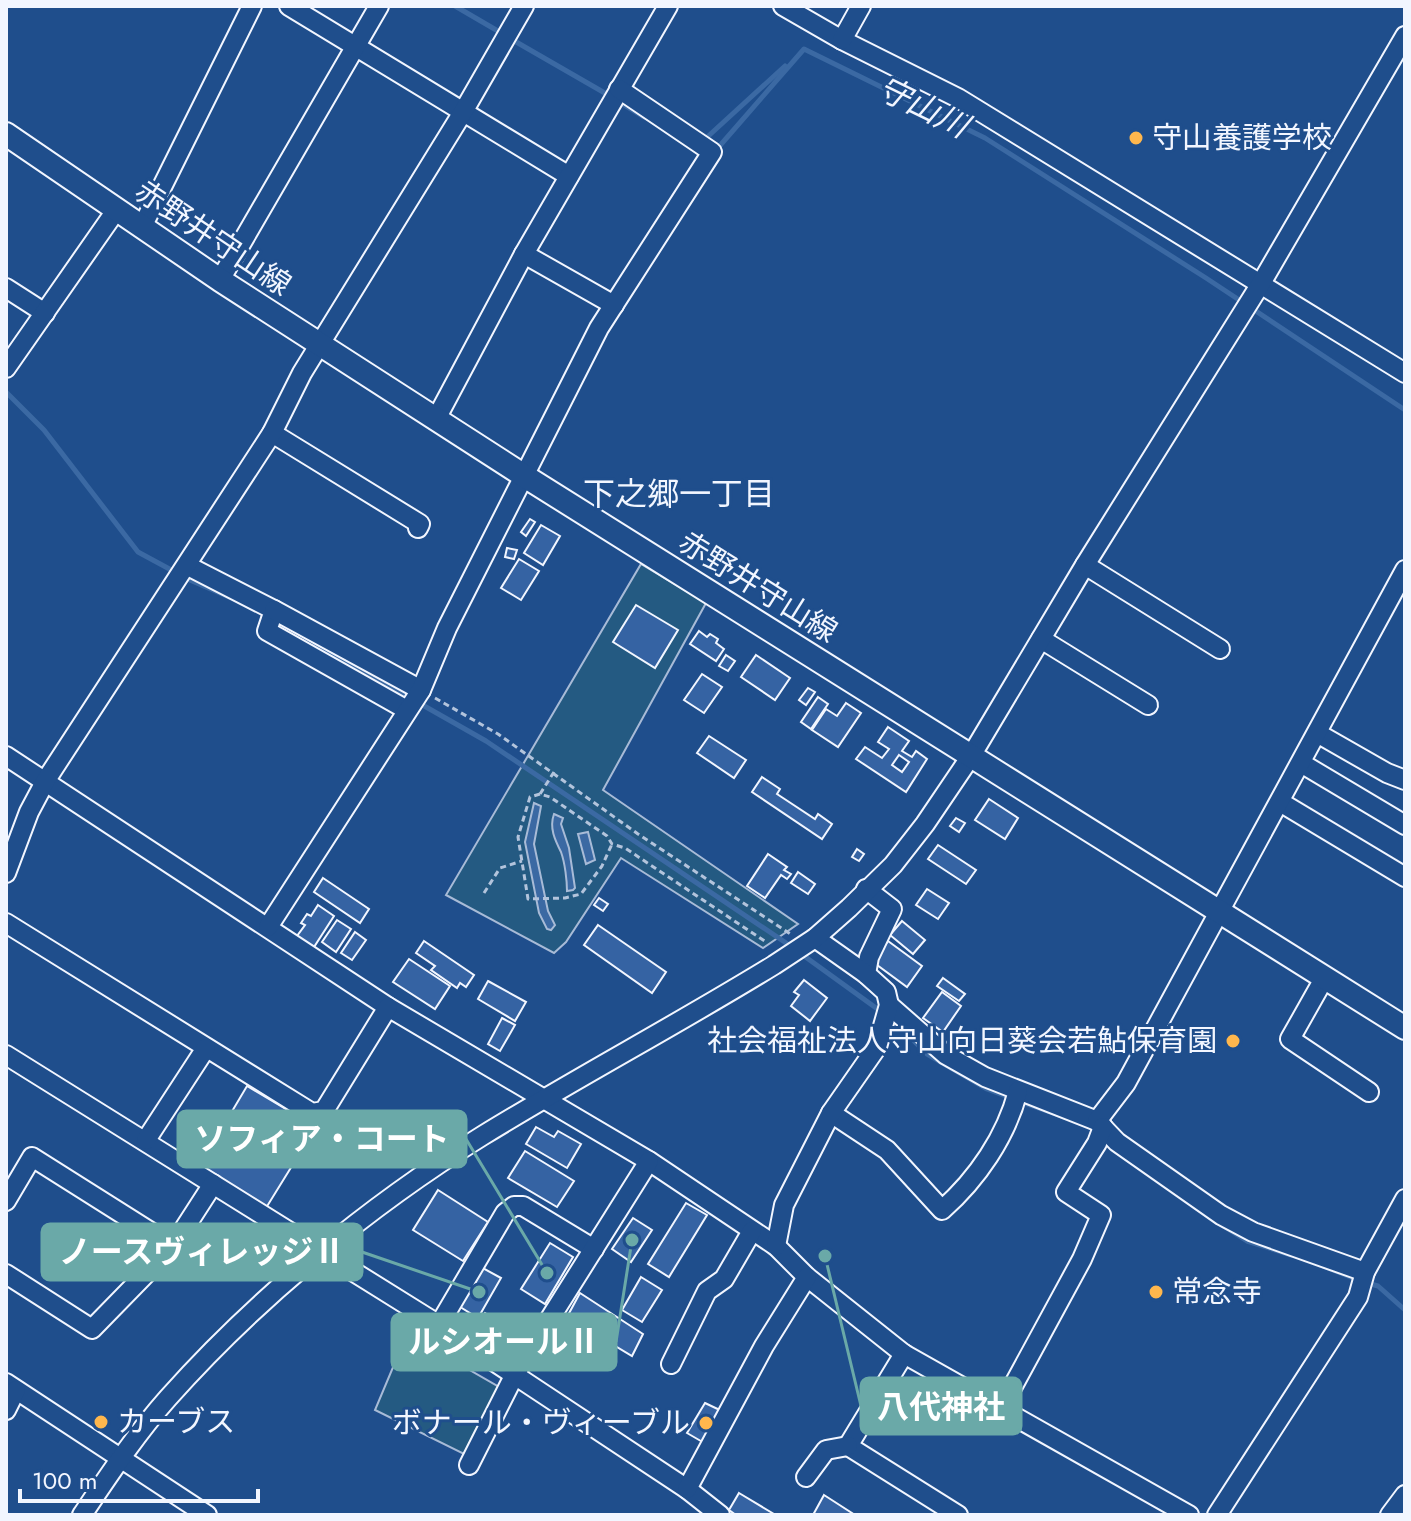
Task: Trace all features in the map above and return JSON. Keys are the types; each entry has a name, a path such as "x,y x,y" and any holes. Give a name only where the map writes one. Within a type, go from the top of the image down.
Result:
{"main road":[{"name":"赤野井守山線","path":"6,134 220,280 526,477 1405,1028"}],"street":[{"path":"142,227 252,6"},
{"path":"289,6 569,176"},
{"path":"220,280 379,6"},
{"path":"6,873 29,812 46,780 272,433 302,373 463,112 524,6"},
{"path":"436,419 524,254 668,6"},
{"path":"783,6 842,40 958,98 1405,373"},
{"path":"842,40 861,6"},
{"path":"82,1515 120,1458 166,1400 215,1348 266,1298 370,1212 480,1137 691,1016 810,941 893,865 971,756 1085,565 1260,285 1405,36"},
{"path":"268,927 421,690 447,628 599,328 712,152 619,89"},
{"path":"6,368 117,209"},
{"path":"524,254 614,305"},
{"path":"6,288 45,313"},
{"path":"272,433 420,524 418,528"},
{"path":"1085,565 1220,649"},
{"path":"188,566 421,690"},
{"path":"1001,1408 1076,1271 1101,1215 1066,1192 1405,570"},
{"path":"274,610 267,631 407,710"},
{"path":"1041,639 1148,705"},
{"path":"327,663 336,644"},
{"path":"1317,733 1405,780"},
{"path":"6,756 388,1007 649,1161 776,1246 807,1277 904,1354 1001,1408 1158,1508 1189,1515"},
{"path":"1301,763 1405,825"},
{"path":"1280,802 1405,877"},
{"path":"866,889 892,909 869,957 866,974"},
{"path":"6,923 312,1113 324,1111 388,1007"},
{"path":"776,1246 784,1205 831,1113 877,1047 887,1011 886,992 866,974 810,941"},
{"path":"1325,977 1290,1039 1369,1092"},
{"path":"887,1011 946,1055 1016,1099 1099,1130 1221,1215 1253,1232 1365,1272"},
{"path":"146,1140 206,1048"},
{"path":"6,1055 515,1374 687,1489 708,1512"},
{"path":"831,1113 887,1150 942,1210 969,1185 1016,1099"},
{"path":"6,1201 32,1157 173,1246"},
{"path":"469,1465 515,1374 649,1161"},
{"path":"6,1274 92,1329 173,1246 213,1184"},
{"path":"1217,1515 1358,1297 1365,1272 1405,1199"},
{"path":"439,1325 505,1213 514,1206 523,1206 594,1249"},
{"path":"671,1364 707,1291 724,1279 752,1231"},
{"path":"687,1489 764,1346 807,1277"},
{"path":"848,1446 904,1354"},
{"path":"6,1410 11,1387 207,1515"},
{"path":"806,1477 826,1450 848,1446 958,1515"},
{"path":"1390,1515 1405,1495"}],"path":[{"path":"421,690 498,734 638,834 810,941"},
{"path":"540,794 553,774"},
{"path":"612,844 602,866 581,894 565,898 528,899 518,837 530,797 540,794 573,812 607,836 612,844 625,848 766,942"},
{"path":"484,893 500,868 522,861"}],"shaded area":[{"path":"641,564 706,603 603,790 798,924 763,948 621,858 566,942 554,953 446,895"},
{"path":"534,803 541,806 534,844 548,911 555,925 551,930 547,929 539,913 525,842"},
{"path":"554,814 563,818 561,824 569,848 573,890 567,891 564,861 552,829"},
{"path":"588,832 595,860 586,864 578,834"},
{"path":"407,1334 499,1387 464,1454 375,1410"}],"building":[{"path":"530,519 535,522 526,536 521,532"},
{"path":"541,525 560,536 543,565 524,553"},
{"path":"507,548 517,550 514,559 505,557"},
{"path":"519,559 539,571 521,600 501,588"},
{"path":"636,605 678,630 655,668 613,642"},
{"path":"699,631 707,637 710,634 718,639 716,643 724,649 716,661 690,644"},
{"path":"726,655 735,661 728,671 719,666"},
{"path":"756,655 790,678 775,700 741,677"},
{"path":"702,674 722,687 704,713 684,700"},
{"path":"808,688 815,692 806,705 799,700"},
{"path":"818,697 828,704 811,729 801,722"},
{"path":"846,703 861,713 838,747 812,730 826,709 837,716"},
{"path":"888,727 909,741 902,751 912,757 916,751 927,759 906,792 856,759 865,747 882,758 889,749 878,742","holes":["899,755 909,762 902,772 892,765"]},
{"path":"709,736 746,760 734,778 697,753"},
{"path":"762,777 780,789 777,794 815,819 818,814 832,824 822,839 752,792"},
{"path":"989,799 1018,818 1005,839 975,820"},
{"path":"956,818 965,823 959,832 950,826"},
{"path":"938,845 976,870 966,884 928,859"},
{"path":"857,849 864,854 859,861 852,857"},
{"path":"768,854 787,867 784,870 791,874 787,879 781,875 765,898 747,886"},
{"path":"798,872 815,884 808,894 791,883"},
{"path":"323,878 369,909 360,923 314,892"},
{"path":"927,889 949,903 938,919 916,905"},
{"path":"599,898 608,904 603,911 594,905"},
{"path":"318,905 334,916 314,947 297,936 305,925 301,923 307,914 311,916"},
{"path":"337,920 351,929 336,952 322,942"},
{"path":"902,921 925,940 913,954 890,935"},
{"path":"598,925 666,972 652,993 584,945"},
{"path":"355,932 366,940 352,960 341,953"},
{"path":"424,941 474,975 466,987 460,983 457,988 431,970 435,966 416,953"},
{"path":"888,941 922,966 907,987 873,962"},
{"path":"409,959 450,986 435,1009 393,982"},
{"path":"943,978 965,994 959,1001 937,986"},
{"path":"804,980 827,998 810,1021 791,1006 799,995 794,992"},
{"path":"488,981 526,1002 515,1021 478,999"},
{"path":"942,992 961,1006 943,1032 923,1018"},
{"path":"502,1018 515,1025 500,1051 488,1044"},
{"path":"247,1086 316,1127 266,1208 199,1167"},
{"path":"536,1127 554,1137 558,1131 581,1144 567,1168 526,1144"},
{"path":"525,1151 574,1181 557,1207 508,1178"},
{"path":"438,1190 488,1222 463,1261 413,1230"},
{"path":"686,1203 707,1215 669,1277 648,1264"},
{"path":"633,1218 652,1230 631,1262 612,1249"},
{"path":"550,1243 573,1257 545,1304 521,1289"},
{"path":"479,1266 501,1278 478,1318 457,1305"},
{"path":"641,1277 662,1290 642,1322 622,1310"},
{"path":"580,1293 643,1334 632,1356 567,1317"},
{"path":"485,1313 523,1337 512,1355 473,1331"},
{"name":"ボナール・ヴィーブル","path":"705,1403 724,1412 706,1444 687,1433"},
{"path":"739,1493 774,1514 736,1515 729,1510"},
{"path":"824,1495 855,1515 813,1515"}],"waterway":[{"name":"守山川","path":"455,6 503,34"},
{"name":"守山川","path":"511,39 610,96"},
{"name":"守山川","path":"717,149 804,49 985,138 1206,278 1405,410"},
{"path":"704,140 785,66"},
{"name":"守山川","path":"618,101 644,117"},
{"path":"6,392 44,430 138,552 175,572"},
{"path":"183,577 229,597"},
{"path":"315,643 410,698"},
{"path":"419,703 486,741 792,947"},
{"path":"800,953 883,1013"},
{"path":"897,1024 927,1054 987,1089 1011,1098"},
{"path":"1021,1102 1064,1117"},
{"path":"1220,1224 1247,1241 1291,1255"},
{"path":"1323,1266 1358,1280"},
{"path":"1367,1283 1378,1286 1405,1310"}],"place":[{"name":"守山養護学校","path":"1136,138"},
{"name":"社会福祉法人守山向日葵会若鮎保育園","path":"1233,1041"},
{"name":"ルシオールⅡ","path":"632,1240"},
{"name":"八代神社","path":"825,1256"},
{"name":"ソフィア・コート","path":"547,1273"},
{"name":"ノースヴィレッジⅡ","path":"479,1292"},
{"name":"常念寺","path":"1156,1292"},
{"name":"カーブス","path":"101,1422"},
{"name":"ボナール・ヴィーブル","path":"706,1423"}],"district":[{"name":"下之郷一丁目","path":"679,494"}]}
